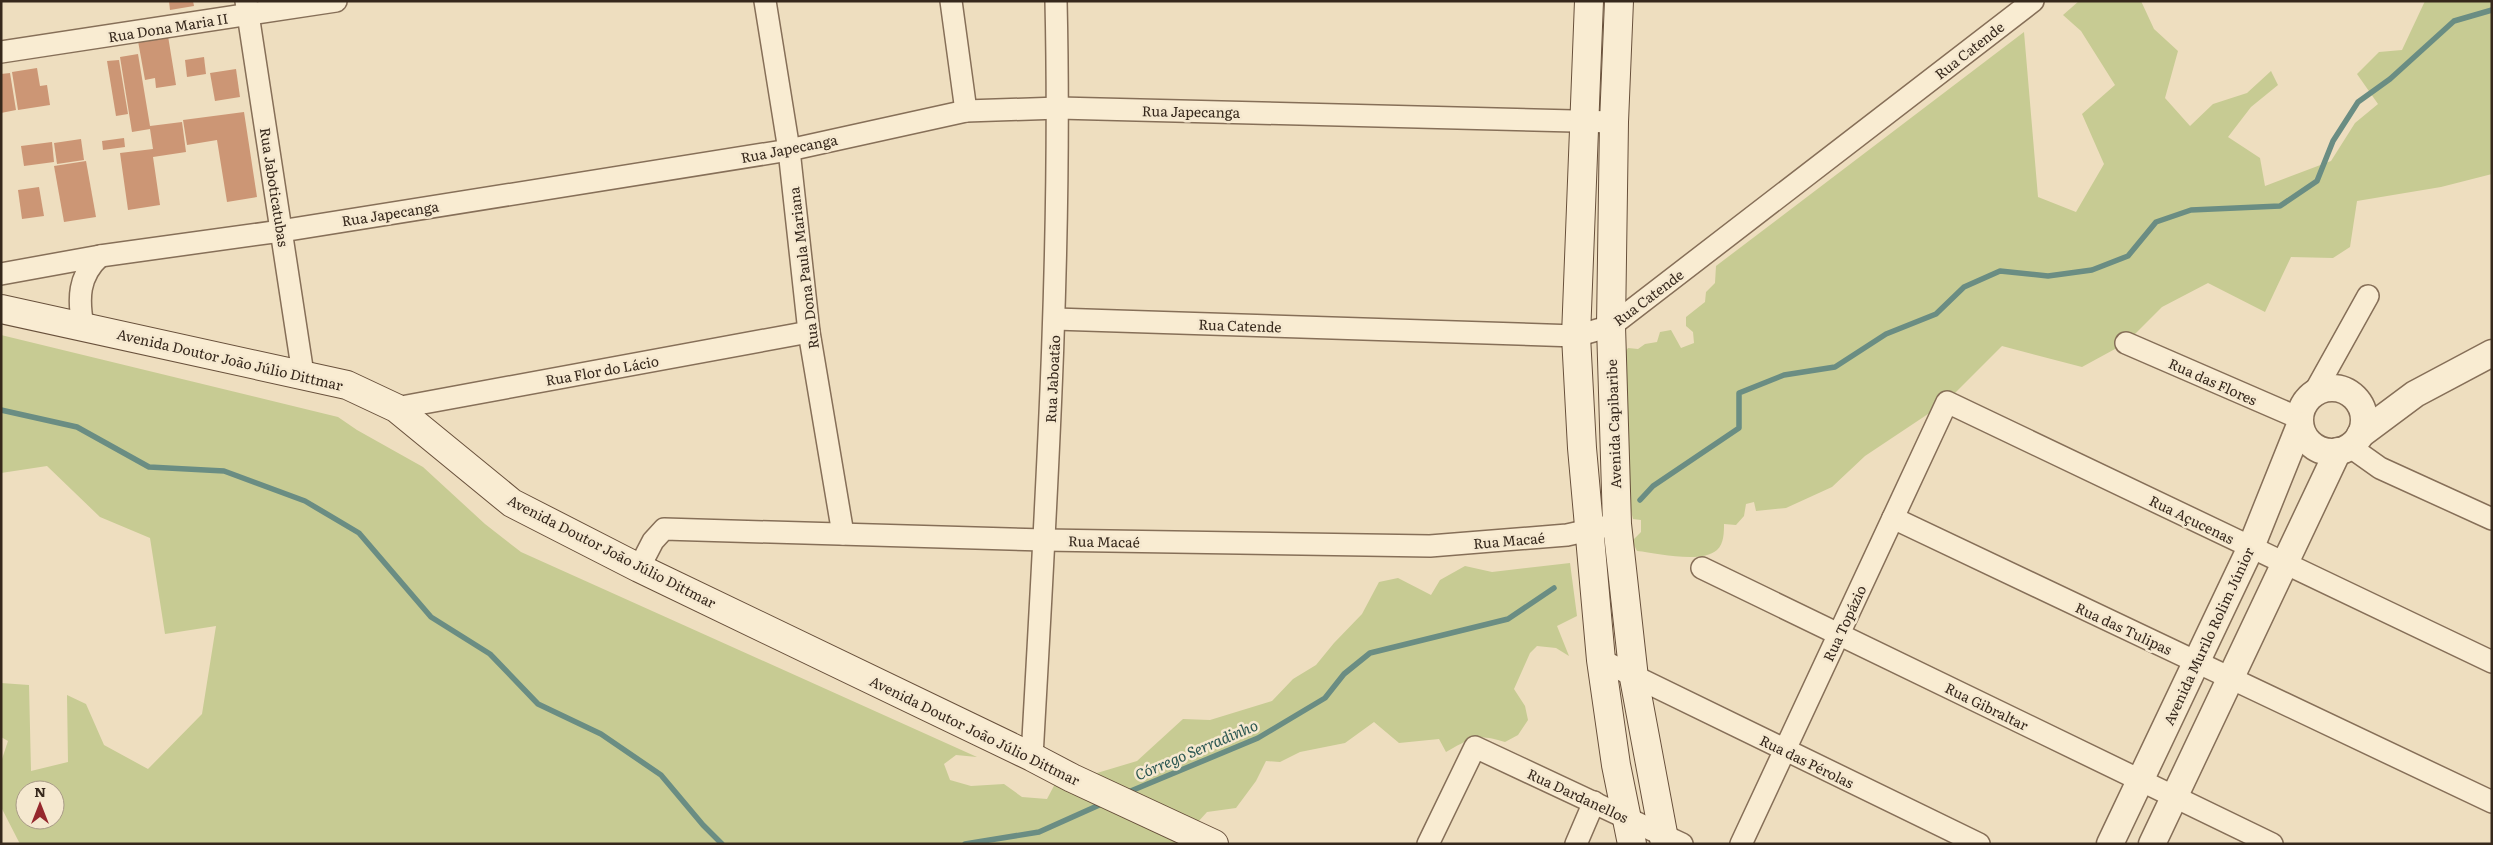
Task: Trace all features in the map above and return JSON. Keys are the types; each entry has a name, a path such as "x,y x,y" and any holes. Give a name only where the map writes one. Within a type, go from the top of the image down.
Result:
{"main road":[{"name":"Avenida Capibaribe","path":"1589,1 1576,336 1582,448 1601,660 1616,766 1630,831"},
{"name":"Avenida Capibaribe","path":"1619,1 1614,122 1611,326 1617,524 1634,678 1670,841"},
{"name":"Avenida Doutor João Júlio Dittmar","path":"1,309 347,385 396,408 512,503 639,568 1032,756 1072,778 1214,844"}],"street":[{"name":"Rua Dona Maria II","path":"1,52 247,8 336,1"},
{"name":"Rua Dona Paula Mariana","path":"765,1 789,150 809,332 843,534"},
{"path":"951,1 966,111"},
{"name":"Rua Jaboatão","path":"1032,756 1055,319 1058,108 1056,1"},
{"name":"Rua Catende","path":"1055,319 1576,336 1611,326 2033,1"},
{"name":"Rua Jaboticatubas","path":"247,8 303,374"},
{"name":"Rua Japecanga","path":"1,274 100,256 281,231 789,150 966,111 1058,108 1614,122"},
{"path":"83,326 80,309 81,287 88,270 100,256"},
{"path":"2368,296 2314,393 2304,404 2299,422 2307,441 2321,450 2344,452 2492,519"},
{"name":"Rua Flor do Lácio","path":"396,408 809,332"},
{"name":"Rua das Flores","path":"2126,343 2299,422"},
{"path":"2344,452 2416,394 2489,361"},
{"path":"2314,393 2332,388 2371,397 2416,394"},
{"path":"2152,844 2285,564 2344,452 2364,420 2362,409 2350,393"},
{"name":"Rua Topázio","path":"1741,844 1947,402"},
{"name":"Rua Açucenas","path":"1947,402 2492,662"},
{"name":"Avenida Murilo Rolim Júnior","path":"2110,844 2251,547 2299,422"},
{"name":"Rua das Tulipas","path":"1893,518 2492,802"},
{"name":"Rua Macaé","path":"639,568 653,541 664,529 1044,540 1430,546 1567,534 1617,524"},
{"name":"Rua Gibraltar","path":"1702,568 2272,844"},
{"name":"Rua das Pérolas","path":"1601,660 1634,678 1979,844"},
{"name":"Rua Dardanellos","path":"1428,844 1474,747 1594,802 1630,831 1670,841"},
{"path":"1576,844 1594,802"}],"green space":[{"path":"2079,1 2141,1 2154,29 2178,51 2165,98 2190,126 2213,104 2247,93 2271,71 2278,85 2251,107 2228,137 2260,158 2265,186 2331,161 2355,123 2378,104 2357,74 2379,52 2402,50 2425,1 2492,1 2492,174 2441,187 2357,201 2350,247 2333,258 2291,257 2265,312 2208,283 2162,307 2126,343 2082,367 2002,346 1946,402 1865,456 1832,487 1786,508 1756,511 1754,502 1746,504 1744,516 1736,525 1724,524 1721,545 1710,554 1690,557 1637,551 1632,541 1641,532 1641,520 1633,519 1629,503 1623,355 1628,348 1638,349 1645,344 1657,342 1660,332 1671,330 1681,348 1694,343 1693,332 1686,326 1686,317 1705,302 1706,292 1715,283 1716,266 2024,32 2038,197 2076,212 2104,164 2082,114 2115,85 2081,31 2063,15"},
{"path":"1,335 338,417 357,430 423,467 485,524 521,552 977,757 956,755 944,764 950,780 971,786 1004,784 1022,797 1047,799 1057,780 1084,771 1097,773 1137,761 1183,719 1210,720 1272,701 1293,679 1316,665 1362,614 1379,582 1398,578 1431,595 1440,580 1465,566 1492,572 1570,563 1577,616 1557,626 1569,656 1556,648 1537,646 1530,653 1514,689 1525,706 1528,720 1518,735 1505,742 1495,739 1474,738 1446,752 1439,739 1399,743 1374,722 1345,743 1300,752 1280,762 1266,761 1256,781 1236,808 1207,812 1188,833 1196,844 20,844 1,807 1,762 8,741 1,737 1,683 29,685 31,771 68,762 67,695 86,704 104,745 148,769 202,714 216,626 165,634 150,538 100,517 47,466 1,473"}],"building":[{"path":"169,1 193,1 194,6 170,10"},
{"path":"168,36 176,85 156,88 155,78 145,80 138,41"},
{"path":"138,54 150,126 182,122 186,152 153,157 160,205 128,210 120,153 153,149 150,129 132,132 120,57"},
{"path":"204,57 206,74 187,77 185,60"},
{"path":"119,60 128,114 116,116 107,61"},
{"path":"37,68 40,86 47,85 50,105 18,110 12,72"},
{"path":"236,69 240,97 215,101 210,73"},
{"path":"10,73 16,110 1,113 1,74"},
{"path":"244,112 257,197 227,202 217,140 187,145 183,120"},
{"path":"124,138 125,147 103,150 102,141"},
{"path":"81,139 84,160 57,164 54,143"},
{"path":"52,142 54,162 24,166 21,146"},
{"path":"86,161 96,217 64,222 54,166"},
{"path":"39,187 44,216 22,219 18,190"}],"waterway":[{"name":"Córrego Serradinho","path":"1640,500 1653,486 1739,428 1739,393 1784,375 1835,367 1886,334 1936,314 1964,287 2000,271 2048,276 2092,270 2128,256 2156,222 2191,210 2280,206 2317,181 2333,141 2358,102 2390,79 2454,21 2492,10"},
{"name":"Córrego Serradinho","path":"1,410 77,427 149,467 224,471 305,501 359,533 431,617 490,654 538,704 601,734 661,775 703,825 722,844"},
{"name":"Córrego Serradinho","path":"1126,793 1258,738 1325,698 1344,674 1370,653 1508,619 1554,588"},
{"name":"Córrego Serradinho","path":"965,844 1039,832 1106,802"}]}
